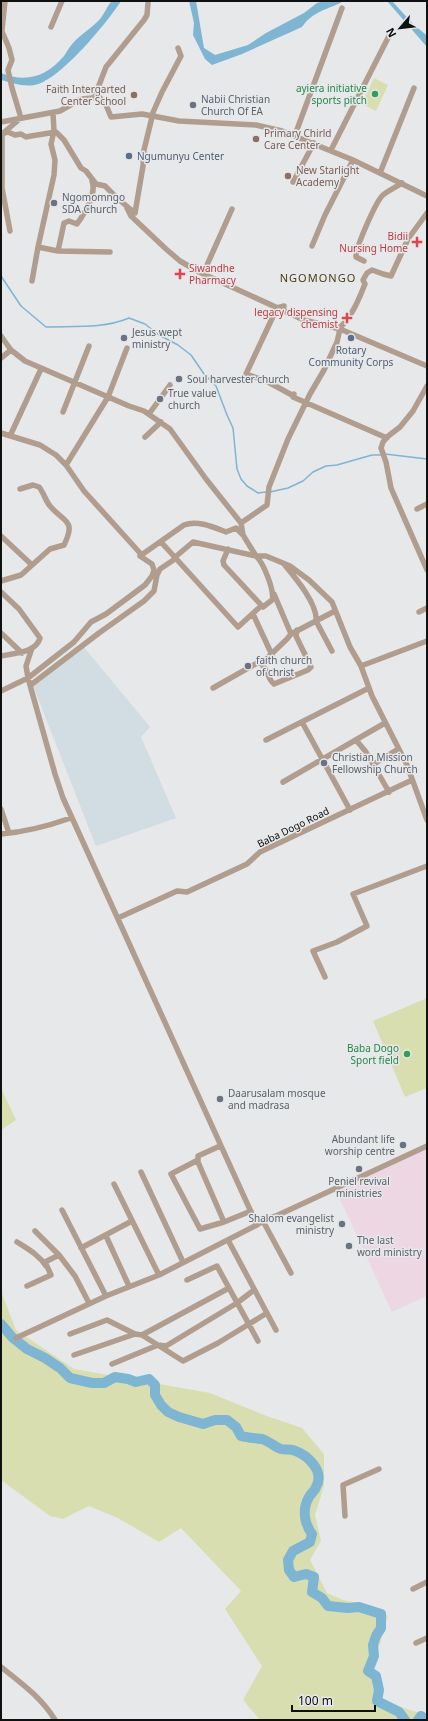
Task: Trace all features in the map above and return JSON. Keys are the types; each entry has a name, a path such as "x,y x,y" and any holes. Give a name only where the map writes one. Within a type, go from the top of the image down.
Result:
{"street":[{"path":"5,1 1,29 10,48 12,60 8,70 21,118"},
{"path":"51,27 62,1"},
{"path":"1,122 53,113 60,111 81,99 93,98 106,67 147,15 148,3"},
{"path":"295,135 342,8"},
{"path":"331,150 391,32"},
{"path":"1,45 10,48"},
{"path":"151,117 181,56 178,48"},
{"path":"380,173 414,88"},
{"path":"96,93 106,105 111,118 142,114 151,117 215,123 234,122 256,125 295,135 353,160 427,196"},
{"path":"32,281 54,175 54,160 51,144 54,131 53,113"},
{"path":"133,215 143,166 144,150 153,113 151,117"},
{"path":"10,231 2,188 2,134 21,118"},
{"path":"2,134 8,132 15,136 21,134 26,137 54,131"},
{"path":"54,131 64,140 81,168 86,171 96,184 105,186 166,249 180,261 203,274 304,320 339,329 427,366"},
{"path":"293,182 314,143"},
{"path":"312,246 325,215 353,160"},
{"path":"58,251 64,223 68,221 78,224 88,208 94,186 89,175"},
{"path":"364,261 356,257 356,254 357,247 369,220 383,196 402,183"},
{"path":"203,274 232,209"},
{"path":"240,523 267,505 269,487 295,424 337,342 339,329 344,325 356,305 365,284 363,280 367,272 372,270 391,276 408,239 427,213"},
{"path":"38,247 58,251 110,252"},
{"path":"283,311 284,306 277,308 246,374 266,381 292,395 294,394 293,397 387,438"},
{"path":"1,336 10,350 25,361 149,414 170,429 180,440 206,479 240,523 243,534 260,560 291,634"},
{"path":"63,412 89,346"},
{"path":"66,465 108,397 127,348"},
{"path":"1,358 10,350"},
{"path":"10,436 41,369"},
{"path":"149,414 170,385"},
{"path":"427,386 418,403 404,423 382,443 381,448 386,462 391,488 427,570"},
{"path":"145,437 161,422"},
{"path":"1,433 40,445 56,455 66,465 84,491 140,553 140,556 152,564 154,570 148,582 106,614 91,622 74,642 28,678 1,691"},
{"path":"1,581 21,576 50,549 64,545 67,538 68,525 65,518 51,508 39,487 33,485 20,489"},
{"path":"417,509 427,504"},
{"path":"140,556 184,525 190,523 200,523 226,532 236,528 243,534"},
{"path":"1,536 32,565"},
{"path":"161,542 238,627 261,606 263,607 273,598 271,585"},
{"path":"32,684 144,601 154,591 157,575 160,569 193,542 256,556 266,556 290,566 302,577 309,580 332,602 350,647 361,666 372,696 407,765 427,820"},
{"path":"228,549 223,561 224,565 263,607"},
{"path":"284,564 304,589 317,615 316,621 332,651"},
{"path":"1,592 19,609 40,638 39,643 32,648 22,652 1,656"},
{"path":"419,612 427,608"},
{"path":"213,688 255,664 262,663 272,655 291,634 335,611"},
{"path":"253,614 272,655"},
{"path":"262,663 271,682 274,684 308,670 311,667 296,636 297,630"},
{"path":"1,633 22,652"},
{"path":"361,666 427,640"},
{"path":"32,648 26,666 28,678 55,774 71,818 177,1046 220,1146 257,1225"},
{"path":"266,740 369,688"},
{"path":"302,722 350,810"},
{"path":"284,782 385,723"},
{"path":"356,740 374,764 389,792"},
{"path":"374,764 398,749"},
{"name":"Baba Dogo Road","path":"118,918 178,891 187,892 247,864 260,852 412,780"},
{"path":"1,809 9,833"},
{"path":"1,834 43,828 71,818"},
{"path":"325,977 313,951 337,942 367,926 353,894 427,866"},
{"path":"220,1146 198,1156 198,1160 171,1174 200,1230 251,1211"},
{"path":"16,1338 106,1296 158,1275 263,1221 427,1146"},
{"path":"198,1160 224,1222"},
{"path":"141,1172 183,1262"},
{"path":"114,1184 158,1275"},
{"path":"62,1210 106,1296"},
{"path":"81,1248 132,1221"},
{"path":"263,1221 291,1273"},
{"path":"35,1231 59,1255 75,1276 89,1304"},
{"path":"106,1236 129,1286"},
{"path":"228,1240 276,1330"},
{"path":"17,1242 42,1259 51,1275"},
{"path":"51,1275 45,1262 59,1255"},
{"path":"187,1280 217,1266 258,1341"},
{"path":"27,1286 51,1275"},
{"path":"142,1335 229,1288"},
{"path":"112,1364 158,1345 166,1346 237,1303 254,1290"},
{"path":"70,1334 107,1320 135,1334 142,1335 178,1360 186,1361 267,1313"},
{"path":"74,1355 135,1334"},
{"path":"345,1516 343,1485 379,1469"},
{"path":"413,1589 427,1582"},
{"path":"416,1643 427,1638"},
{"path":"1,1667 32,1692 56,1720"}],"shaded area":[{"path":"82,645 150,727 141,737 176,818 96,846 32,683"},
{"path":"427,1148 427,1296 392,1312 339,1197 342,1189"}],"green space":[{"name":"ayiera initiative sports pitch","path":"374,78 388,85 376,111 362,104"},
{"name":"Baba Dogo Sport field","path":"427,998 427,1088 405,1097 373,1021"},
{"path":"1,1088 16,1120 1,1130"},
{"path":"1,1291 16,1330 74,1369 210,1393 264,1415 302,1428 324,1454 324,1486 315,1515 321,1541 310,1560 327,1593 343,1600 373,1606 388,1616 372,1670 378,1675 381,1698 409,1710 427,1713 427,1720 260,1720 243,1700 262,1666 225,1609 241,1591 181,1528 159,1542 118,1518 89,1506 63,1519 50,1516 1,1480"}],"water":[{"path":"112,1 121,1 106,22 83,48 59,71 48,79 33,85 19,85 1,80 1,73 19,78 27,78 50,69 64,56 76,40 100,19"},
{"path":"189,1 196,1 204,48 215,55 248,45 266,33 304,13 317,3 324,1 344,1 311,17 302,27 242,54 212,65 205,59 193,35 194,23"},
{"path":"387,1 392,1 413,24 425,34 427,37 427,47"}],"waterway":[{"path":"1,276 21,306 46,327 78,327 109,324 129,318 145,324 159,335 178,345 191,355 204,374 216,386 233,428 237,469 241,479 247,486 258,493 266,492"},
{"path":"385,454 427,459"},
{"path":"270,492 288,488 303,481 313,472 326,466 337,465 372,455 381,455"},
{"path":"1,1324 12,1337 27,1349 60,1368 70,1378 92,1383 104,1383 115,1377 136,1382 149,1379 155,1385 155,1395 161,1405 168,1412 203,1424 215,1420 227,1420 236,1427 241,1436 262,1439 281,1449 299,1452 314,1464 317,1470 318,1481 305,1506 306,1521 312,1534 310,1542 293,1551 288,1560 289,1570 294,1577 306,1574 314,1577 312,1592 322,1598 328,1606 348,1608 359,1607 381,1614 381,1628 373,1645 374,1656 368,1671 376,1676 379,1690 377,1701 399,1712 405,1720"},
{"path":"418,1720 421,1716 427,1720"}],"place":[{"name":"ayiera initiative sports pitch","path":"375,94"},
{"name":"Faith Intergarted Center School","path":"134,95"},
{"name":"Nabii Christian Church Of EA","path":"193,105"},
{"name":"Primary Chirld Care Center","path":"256,139"},
{"name":"Ngumunyu Center","path":"129,156"},
{"name":"New Starlight Academy","path":"288,176"},
{"name":"Ngomomngo SDA Church","path":"54,203"},
{"name":"Bidii Nursing Home","path":"417,242"},
{"name":"Siwandhe Pharmacy","path":"180,274"},
{"name":"legacy dispensing chemist","path":"347,318"},
{"name":"Jesus wept ministry","path":"124,338"},
{"name":"Rotary Community Corps","path":"351,338"},
{"name":"Soul harvester church","path":"179,379"},
{"name":"True value church","path":"160,399"},
{"name":"faith church of christ","path":"248,666"},
{"name":"Christian Mission Fellowship Church","path":"324,763"},
{"name":"Baba Dogo Sport field","path":"407,1054"},
{"name":"Daarusalam mosque and madrasa","path":"220,1099"},
{"name":"Abundant life worship centre","path":"403,1145"},
{"name":"Peniel revival ministries","path":"359,1169"},
{"name":"Shalom evangelist ministry","path":"342,1224"},
{"name":"The last word ministry","path":"349,1246"}],"district":[{"name":"NGOMONGO","path":"318,278"}]}
